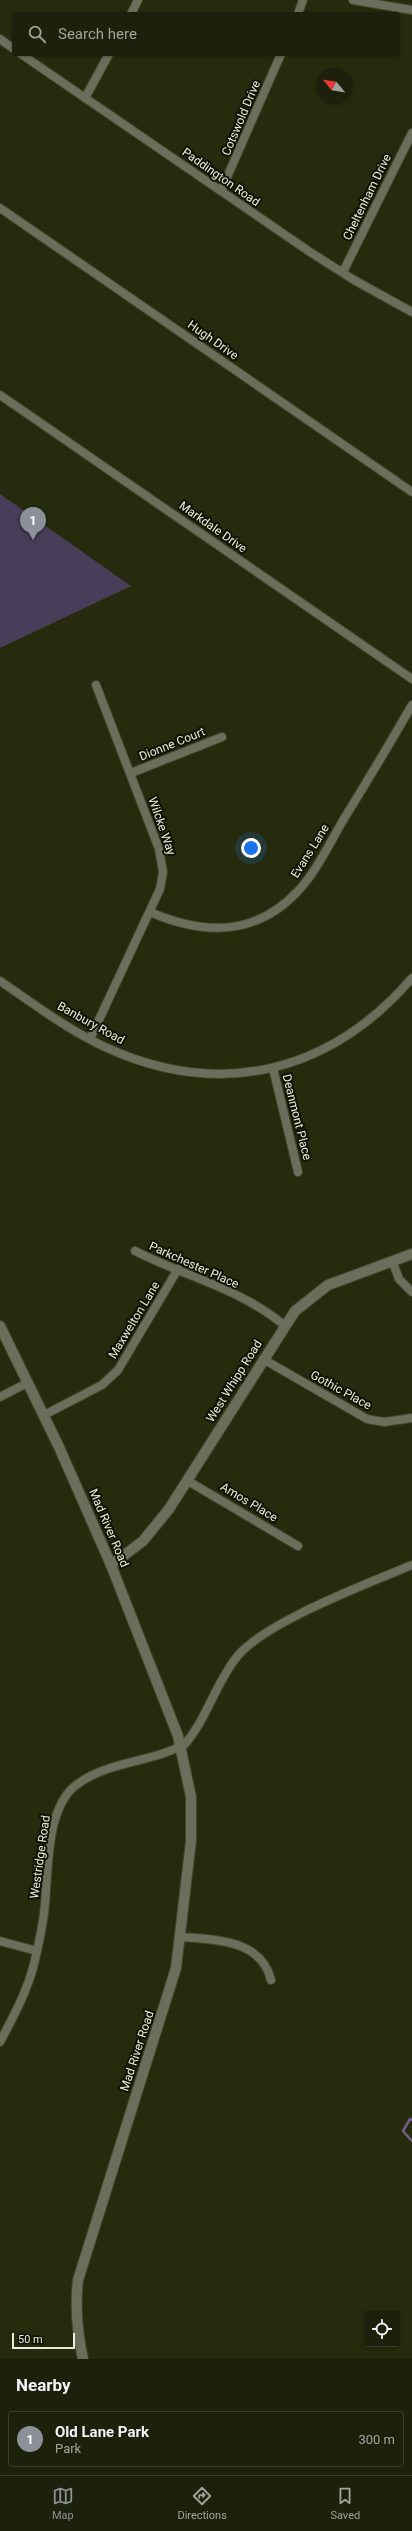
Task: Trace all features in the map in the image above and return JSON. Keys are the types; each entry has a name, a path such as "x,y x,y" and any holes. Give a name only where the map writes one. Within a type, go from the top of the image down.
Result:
{"street":[{"path":"132,12 138,0"},
{"path":"299,12 303,0"},
{"path":"353,0 412,10"},
{"path":"0,39 12,48"},
{"name":"Paddington Road","path":"24,56 221,191 343,272 412,312"},
{"path":"85,98 108,56"},
{"name":"Cotswold Drive","path":"221,191 280,56"},
{"name":"Cheltenham Drive","path":"343,272 412,133"},
{"name":"Hugh Drive","path":"0,208 412,492"},
{"name":"Markdale Drive","path":"0,395 412,679"},
{"name":"Wilcke Way","path":"90,1039 150,912 162,882 163,862 131,773 96,685"},
{"name":"Evans Lane","path":"150,912 187,926 212,929 247,923 268,914 282,905 308,878 412,705"},
{"name":"Dionne Court","path":"131,773 222,737"},
{"name":"Banbury Road","path":"0,981 90,1039 127,1057 170,1069 213,1074 272,1068 304,1058 343,1039 384,1009 412,978"},
{"name":"Deanmont Place","path":"272,1068 298,1172"},
{"name":"Parkchester Place","path":"135,1251 220,1287 265,1312 285,1326"},
{"name":"West Whipp Road","path":"111,1565 143,1540 188,1481 263,1359 285,1326 306,1301 328,1285 412,1254"},
{"path":"393,1262 398,1279 412,1292"},
{"name":"Maxwelton Lane","path":"44,1415 102,1385 118,1370 178,1270"},
{"name":"Mad River Road","path":"0,1326 27,1384 44,1415 111,1565 164,1698 181,1746 188,1774 192,1814 181,1937 176,1968 168,2000 81,2266 76,2302 77,2327 83,2359"},
{"name":"Gothic Place","path":"263,1359 367,1419 384,1422 412,1418"},
{"path":"0,1397 27,1384"},
{"name":"Amos Place","path":"188,1481 298,1546"},
{"path":"181,1746 195,1731 223,1676 248,1644 299,1615 412,1566"},
{"name":"Westridge Road","path":"0,2042 26,1990 37,1951 44,1914 53,1826 66,1795 73,1788 91,1776 181,1746"},
{"path":"181,1937 222,1941 247,1948 263,1961 271,1980"},
{"path":"0,1941 37,1951"}],"shaded area":[{"path":"0,494 131,586 0,648"}],"waterway":[{"path":"412,2120 410,2119 403,2131 412,2141"}],"place":[{"name":"Old Lane Park","path":"33,540"}]}
